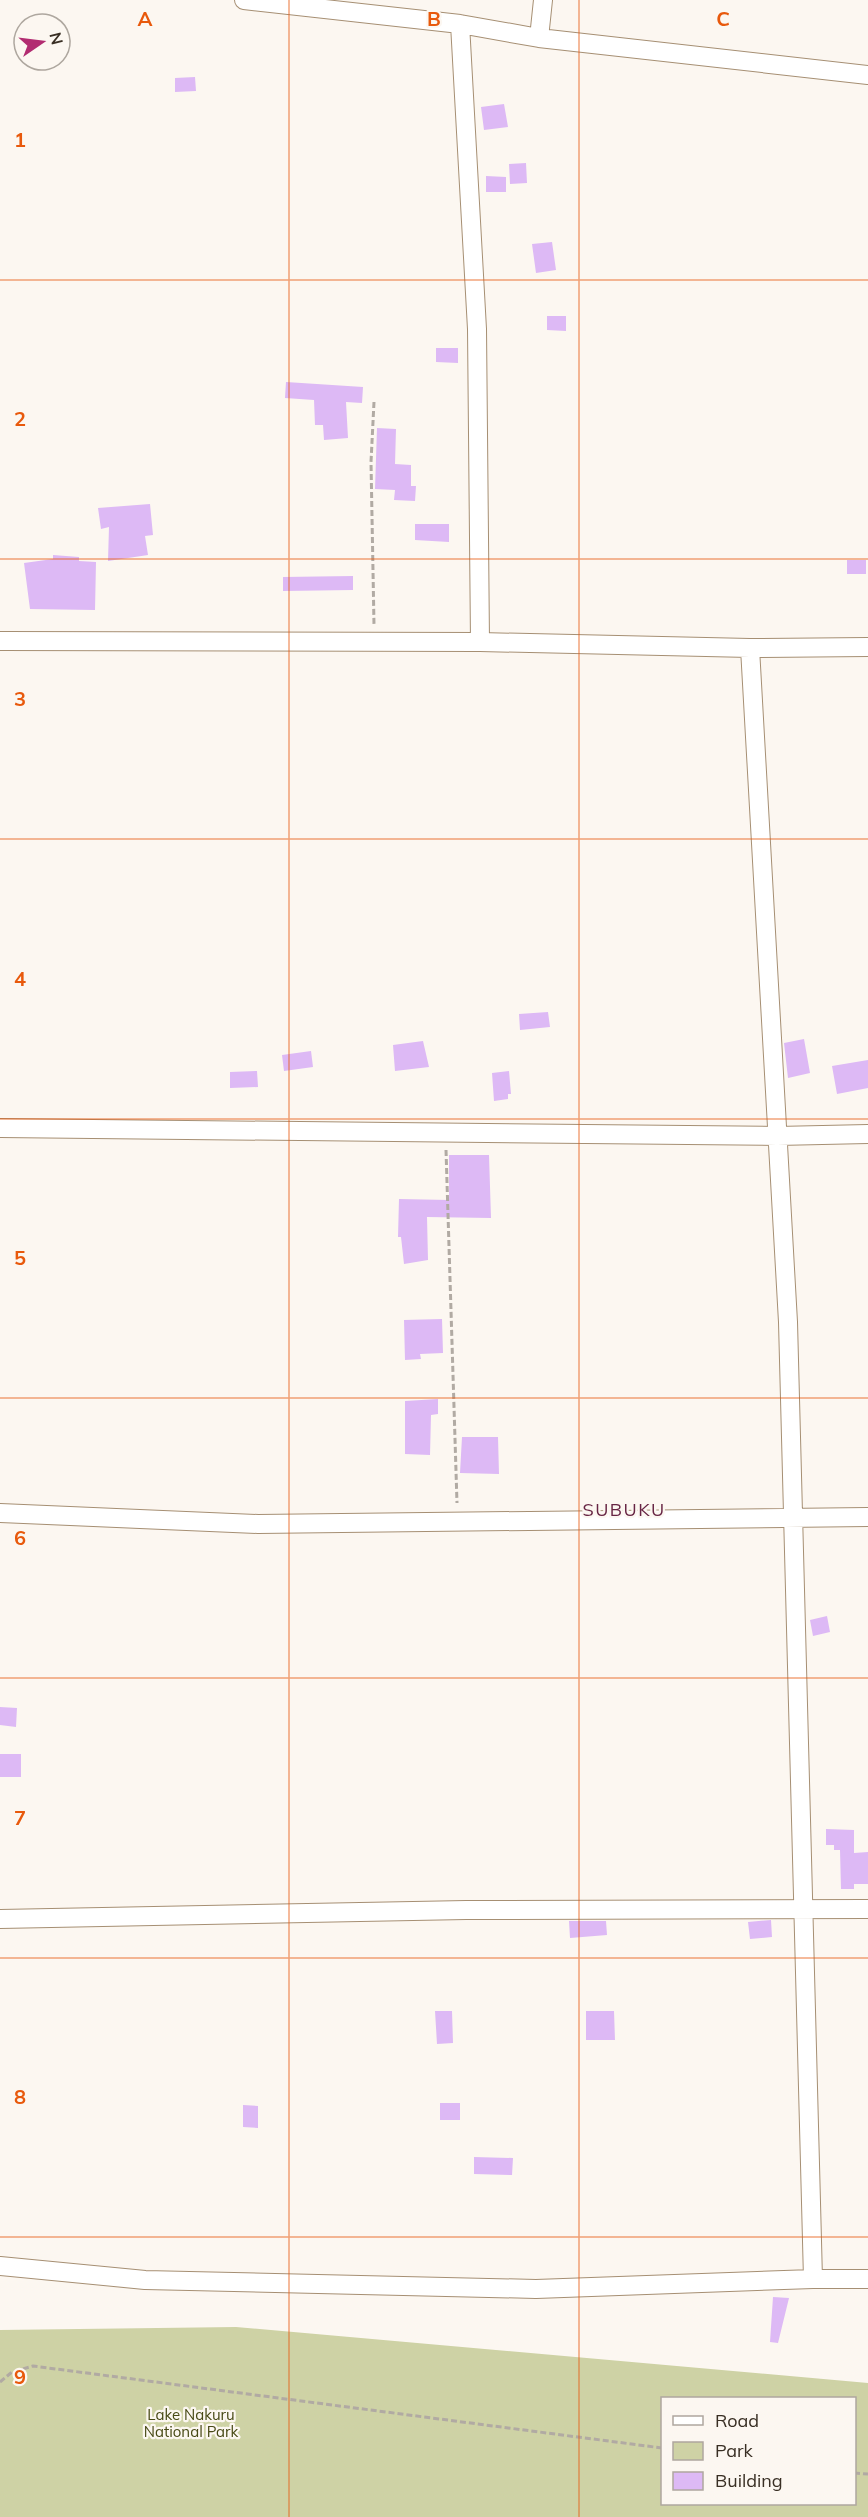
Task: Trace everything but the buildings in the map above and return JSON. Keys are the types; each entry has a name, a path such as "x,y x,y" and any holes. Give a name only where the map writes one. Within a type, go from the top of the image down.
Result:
{"street":[{"path":"244,0 460,24 539,38 868,75"},
{"path":"539,38 543,0"},
{"path":"460,24 477,329 480,642"},
{"path":"0,641 480,642 750,648 868,647"},
{"path":"750,648 788,1322 792,1519 800,1694 813,2279"},
{"path":"0,1128 777,1136 868,1134"},
{"path":"0,1512 258,1524 868,1517"},
{"path":"0,1919 466,1910 868,1909"},
{"path":"0,2266 145,2280 536,2289 868,2279"}],"path":[{"path":"374,402 371,462 375,642"},
{"path":"445,1132 458,1523"},
{"path":"0,2382 12,2373 33,2366 661,2448"}],"green space":[{"name":"Lake Nakuru National Park","path":"236,2327 868,2383 868,2517 0,2517 0,2330"}],"district":[{"name":"SUBUKU","path":"624,1509"}]}
